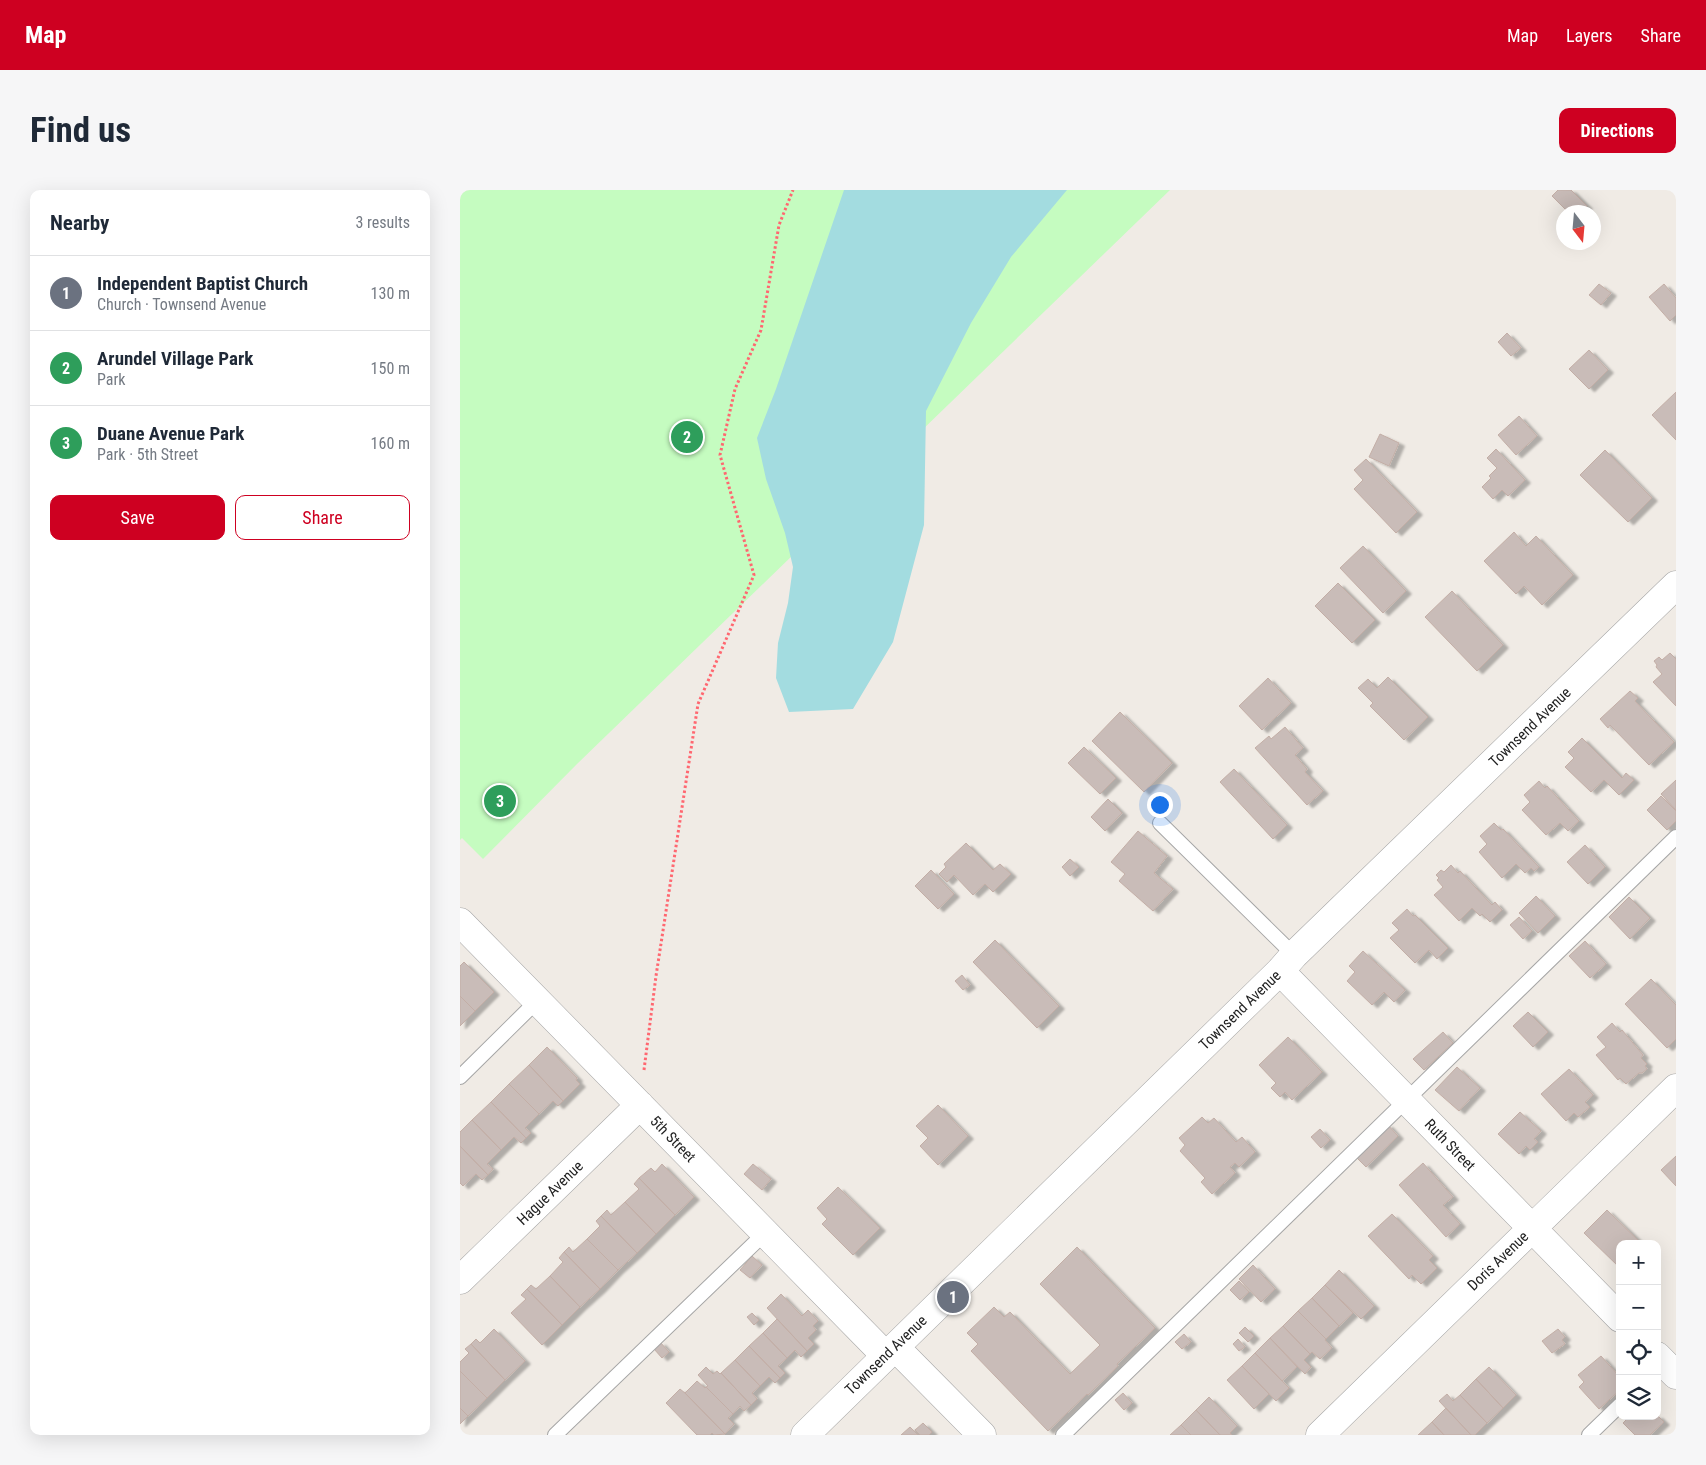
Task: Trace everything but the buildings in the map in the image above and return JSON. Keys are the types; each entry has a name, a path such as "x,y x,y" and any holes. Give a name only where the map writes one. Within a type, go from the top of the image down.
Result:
{"street":[{"name":"Townsend Avenue","path":"804,1435 1287,963 1673,595"},
{"name":"5th Street","path":"460,922 765,1233 982,1435"},
{"name":"Ruth Street","path":"1287,963 1406,1100 1616,1314"},
{"name":"Doris Avenue","path":"1320,1435 1676,1088"},
{"name":"Hague Avenue","path":"460,1280 640,1106"}],"lane":[{"path":"1160,823 1287,963"},
{"path":"1063,1435 1676,837"},
{"path":"460,1077 537,1001"},
{"path":"554,1435 765,1233"},
{"path":"1590,1435 1616,1409"}],"path":[{"path":"640,1106 656,976 698,704 754,575 720,455 735,389 761,330 779,225 793,190"}],"green space":[{"path":"460,190 1170,190 577,764 483,859 462,838 460,840"}],"water":[{"path":"844,190 1067,190 1011,257 971,323 926,411 924,525 893,642 853,709 789,712 776,678 778,643 788,603 793,567 785,533 766,479 757,438 776,389"}],"place":[{"name":"Arundel Village Park","path":"687,437"},
{"name":"Duane Avenue Park","path":"500,801"},
{"name":"Independent Baptist Church","path":"953,1297"}]}
